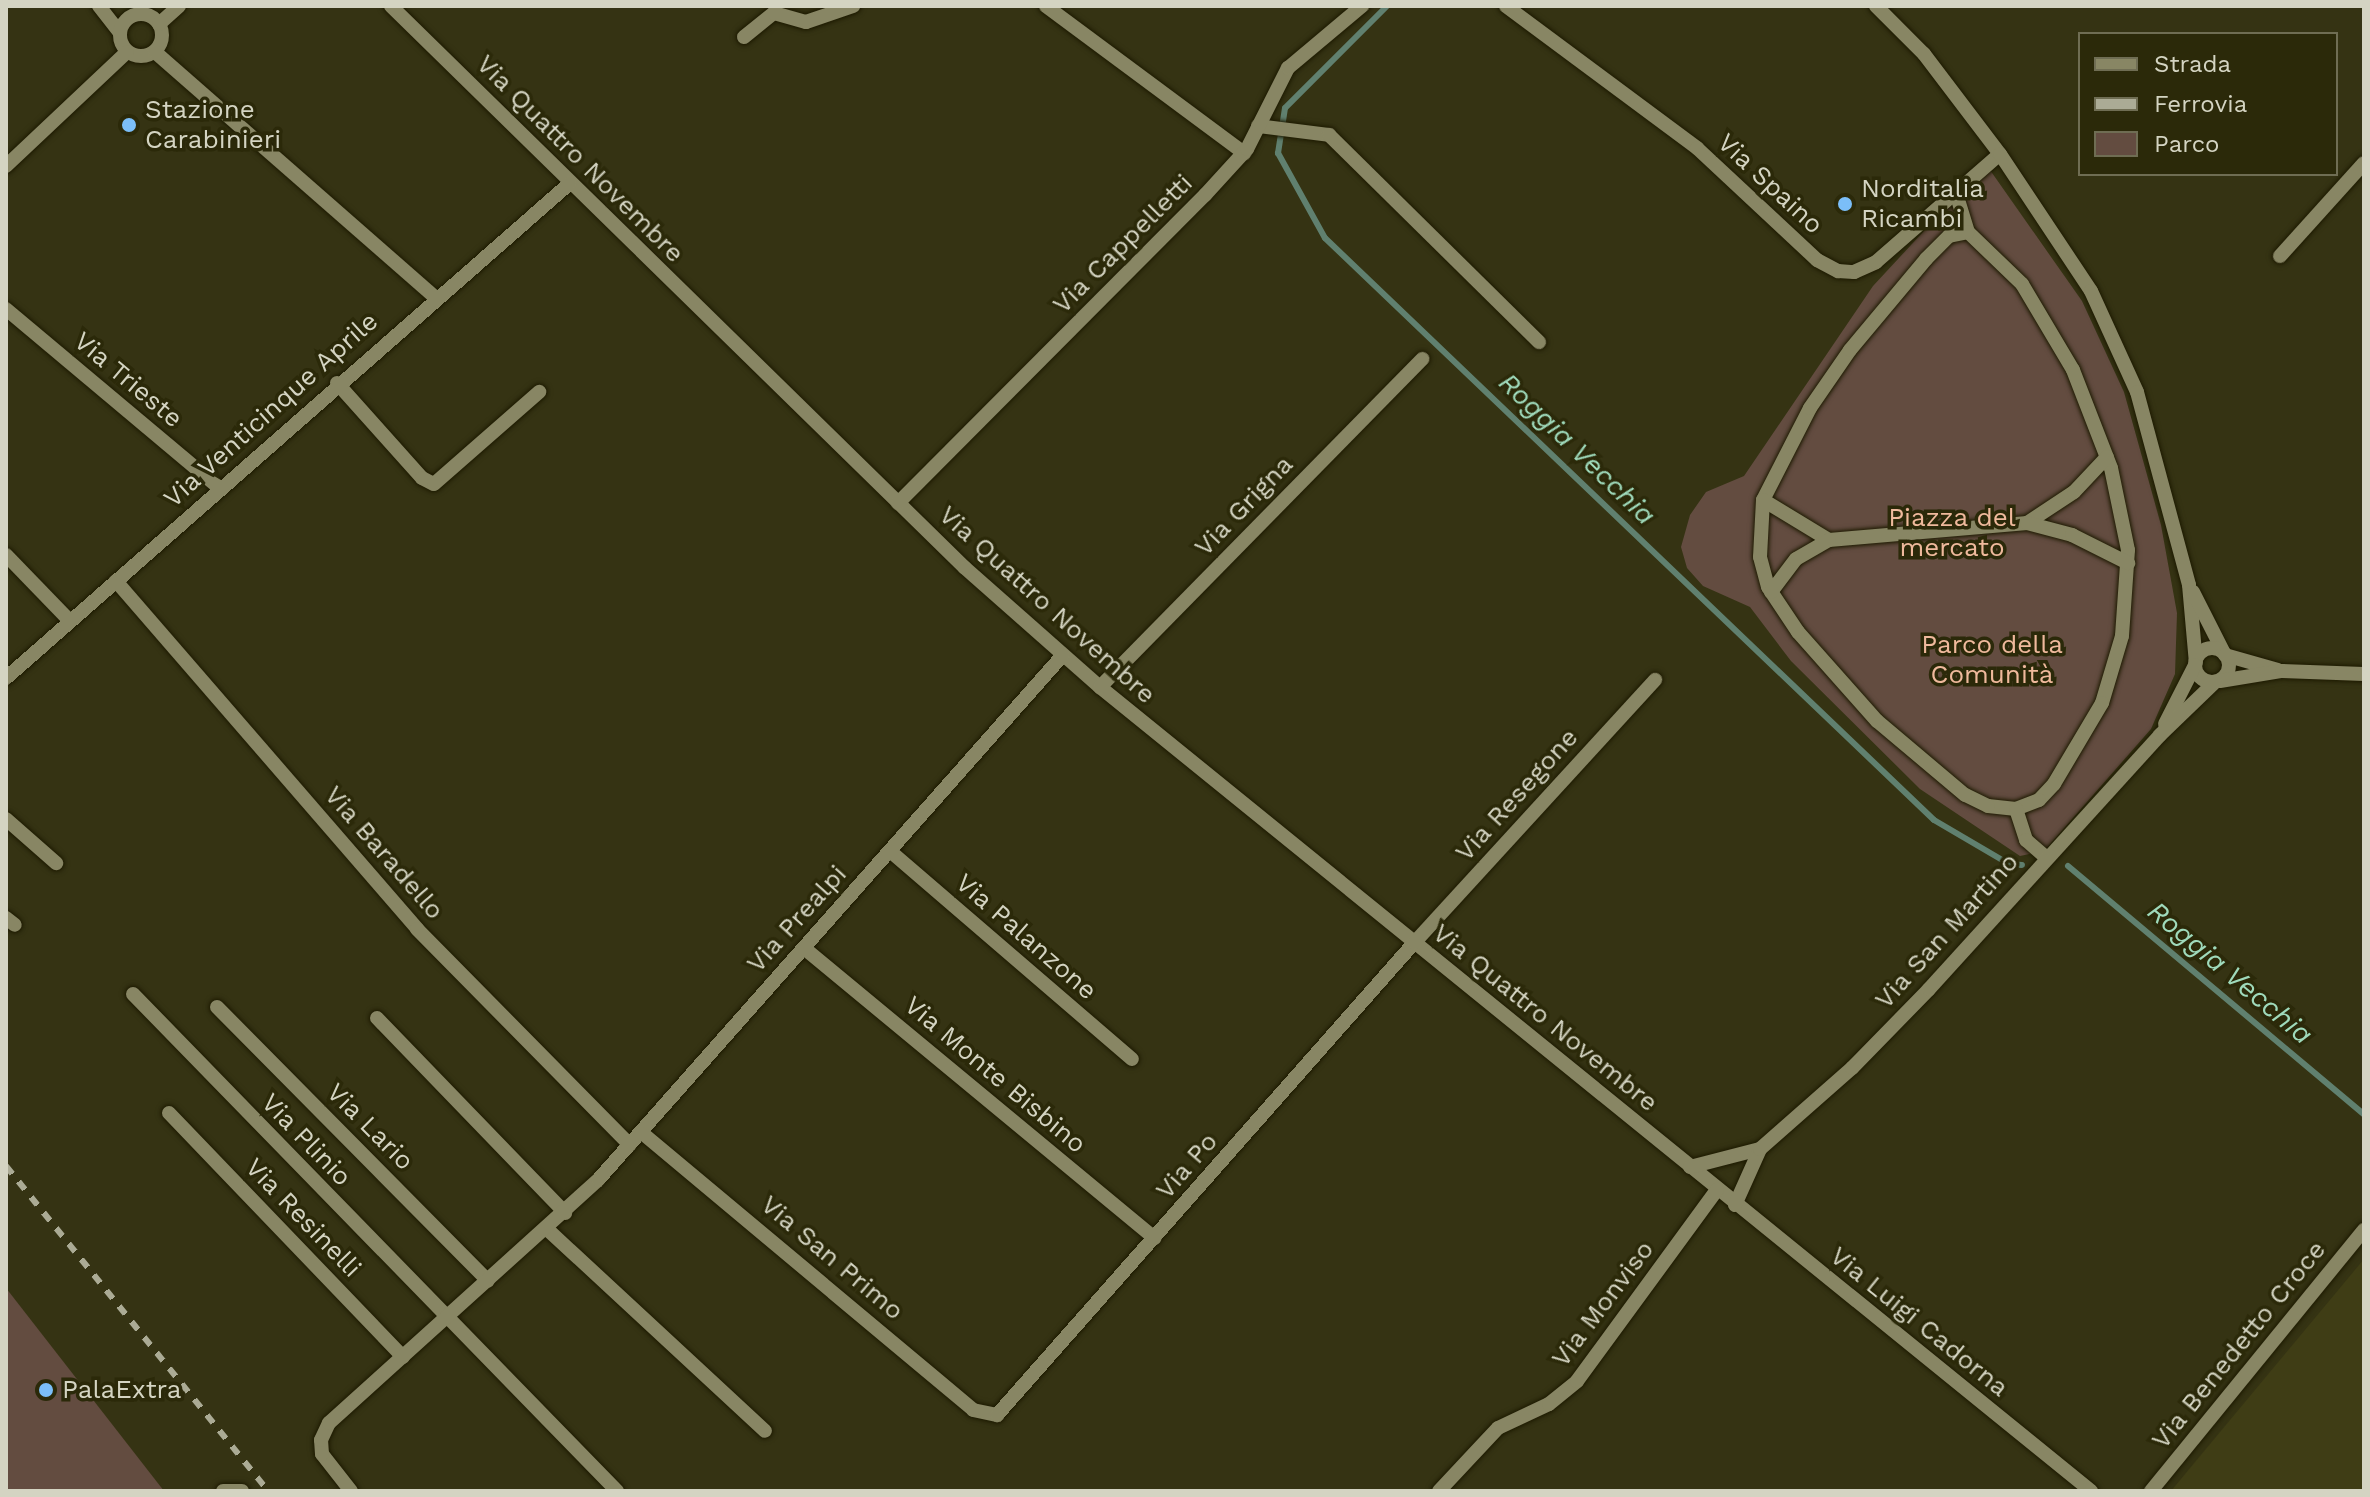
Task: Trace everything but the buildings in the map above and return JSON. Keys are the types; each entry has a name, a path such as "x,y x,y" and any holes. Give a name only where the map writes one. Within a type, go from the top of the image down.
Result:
{"street":[{"path":"99,6 119,32 127,52 141,57 155,52 162,39 159,24"},
{"path":"159,24 179,6"},
{"name":"Via Quattro Novembre","path":"391,6 898,503 1063,655 1717,1190"},
{"path":"744,37 774,13 806,22 853,6"},
{"path":"1046,6 1244,153"},
{"name":"Via Cappelletti","path":"898,503 1244,153 1265,127 1288,68 1362,6"},
{"name":"Via Spaino","path":"1506,6 1697,148 1817,260 1838,271 1854,272 1876,262 2000,154"},
{"path":"1876,6 1924,54 2000,154 2066,248 2116,342 2137,392 2189,585 2196,664 2204,680 2218,682 2282,671 2364,674"},
{"path":"119,32 126,20 140,14 159,24"},
{"path":"6,166 127,52"},
{"path":"155,52 435,297"},
{"path":"1265,127 1320,131 1333,138 1539,342"},
{"path":"2280,256 2364,163"},
{"name":"Via Venticinque Aprile","path":"6,678 337,383 570,183"},
{"path":"1956,193 1968,232 2004,262 2039,309 2078,382 2107,457 2128,563 2121,645 2098,715 2054,784 2039,800 2016,809 1980,803 1922,764 1836,678 1771,592 1760,557 1763,500 1793,435 1850,350 1944,241 1968,232"},
{"name":"Via Trieste","path":"6,309 219,488"},
{"name":"Via Grigna","path":"1100,687 1422,359"},
{"path":"337,383 422,478 434,484 447,478 539,392"},
{"path":"2027,523 2074,492 2107,457"},
{"path":"1763,500 1829,540"},
{"path":"1771,592 1796,559 1829,540 2027,523 2063,531 2128,563"},
{"path":"6,555 70,621"},
{"name":"Via Baradello","path":"116,581 417,929 630,1145"},
{"path":"2189,585 2225,654 2229,668 2218,682"},
{"path":"2196,664 2208,649 2282,671"},
{"name":"Via Prealpi","path":"351,1491 322,1454 322,1435 332,1419 565,1213 630,1145 1063,655"},
{"name":"Via San Martino","path":"2160,735 2196,664"},
{"name":"Via Resegone","path":"1414,943 1655,680"},
{"name":"Via San Martino","path":"1760,1149 1852,1068 1929,989 2160,735 2218,682"},
{"path":"2016,809 2026,840 2047,858"},
{"path":"6,819 56,863"},
{"name":"Via Palanzone","path":"890,851 1132,1059"},
{"name":"Via Po","path":"992,1416 1008,1407 1414,943"},
{"name":"Via Monte Bisbino","path":"804,948 1155,1238"},
{"name":"Via Plinio","path":"133,994 445,1320"},
{"name":"Via Lario","path":"217,1007 488,1281"},
{"path":"377,1018 565,1213"},
{"name":"Via Resinelli","path":"169,1113 403,1357"},
{"name":"Via San Primo","path":"641,1132 973,1410 992,1416"},
{"path":"1690,1167 1760,1149"},
{"path":"1735,1205 1760,1149"},
{"name":"Via Luigi Cadorna","path":"1717,1190 2091,1491"},
{"name":"Via Monviso","path":"1439,1491 1498,1428 1549,1404 1577,1381 1717,1190"},
{"path":"547,1229 765,1431"},
{"name":"Via Benedetto Croce","path":"2151,1491 2364,1230"},
{"path":"445,1320 617,1491"},
{"path":"223,1491 242,1491"}],"shaded area":[{"path":"2364,1259 2364,1491 2171,1491"}],"green space":[{"name":"Piazza del mercato","path":"1990,170 2082,301 2124,392 2161,525 2177,613 2175,674 2151,729 2044,851 2020,856 1920,789 1791,661 1750,607 1703,586 1687,568 1681,547 1690,515 1706,492 1744,476 1873,286 1949,204"},
{"name":"PalaExtra","path":"6,1288 164,1491 6,1491"}],"waterway":[{"name":"Roggia Vecchia","path":"1387,6 1285,108 1278,153 1325,238 1934,820 2009,864 2022,865"},
{"name":"Roggia Vecchia","path":"2068,866 2364,1114"}],"railway":[{"path":"6,1166 268,1491"}],"place":[{"name":"Stazione Carabinieri","path":"129,125"},
{"name":"Norditalia Ricambi","path":"1845,204"},
{"name":"PalaExtra","path":"46,1390"}],"park label":[{"name":"Parco della Comunità","path":"1992,660"}]}
